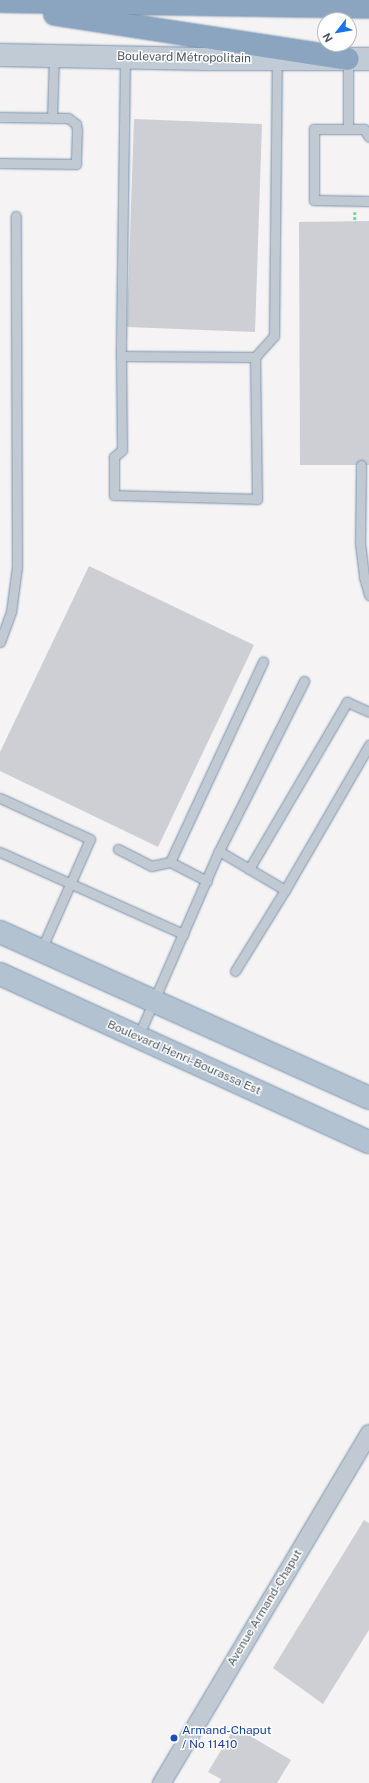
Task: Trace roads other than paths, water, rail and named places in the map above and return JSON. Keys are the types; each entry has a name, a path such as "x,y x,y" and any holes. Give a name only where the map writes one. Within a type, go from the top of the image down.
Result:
{"highway":[{"path":"0,1 369,7"},
{"path":"0,6 359,59"}],"main road":[{"name":"Boulevard Métropolitain","path":"0,55 359,59"},
{"path":"0,932 153,999 369,1098"},
{"name":"Boulevard Henri-Bourassa Est","path":"0,974 369,1142"}],"street":[{"name":"Avenue Armand-Chaput","path":"161,1783 369,1433"}],"lane":[{"path":"52,118 54,56"},
{"path":"125,57 121,356 122,450 114,457 114,495 257,499 255,357 274,336 277,59"},
{"path":"348,129 359,59"},
{"path":"0,117 68,118 76,124 76,164 0,162"},
{"path":"369,137 364,129 314,129 314,200 369,200"},
{"path":"0,642 11,612 16,567 16,216"},
{"path":"121,356 255,357"},
{"path":"361,465 360,543 364,577 369,595"},
{"path":"170,862 264,662"},
{"path":"138,1037 153,999 207,881 219,851 304,681"},
{"path":"249,869 347,702 369,712"},
{"path":"235,971 285,890 369,746"},
{"path":"0,798 90,840 41,950"},
{"path":"118,849 151,866 170,862 207,881"},
{"path":"219,851 285,890"},
{"path":"0,852 183,934"}],"place":[{"name":"Armand-Chaput / No 11410","path":"174,1738"}]}
